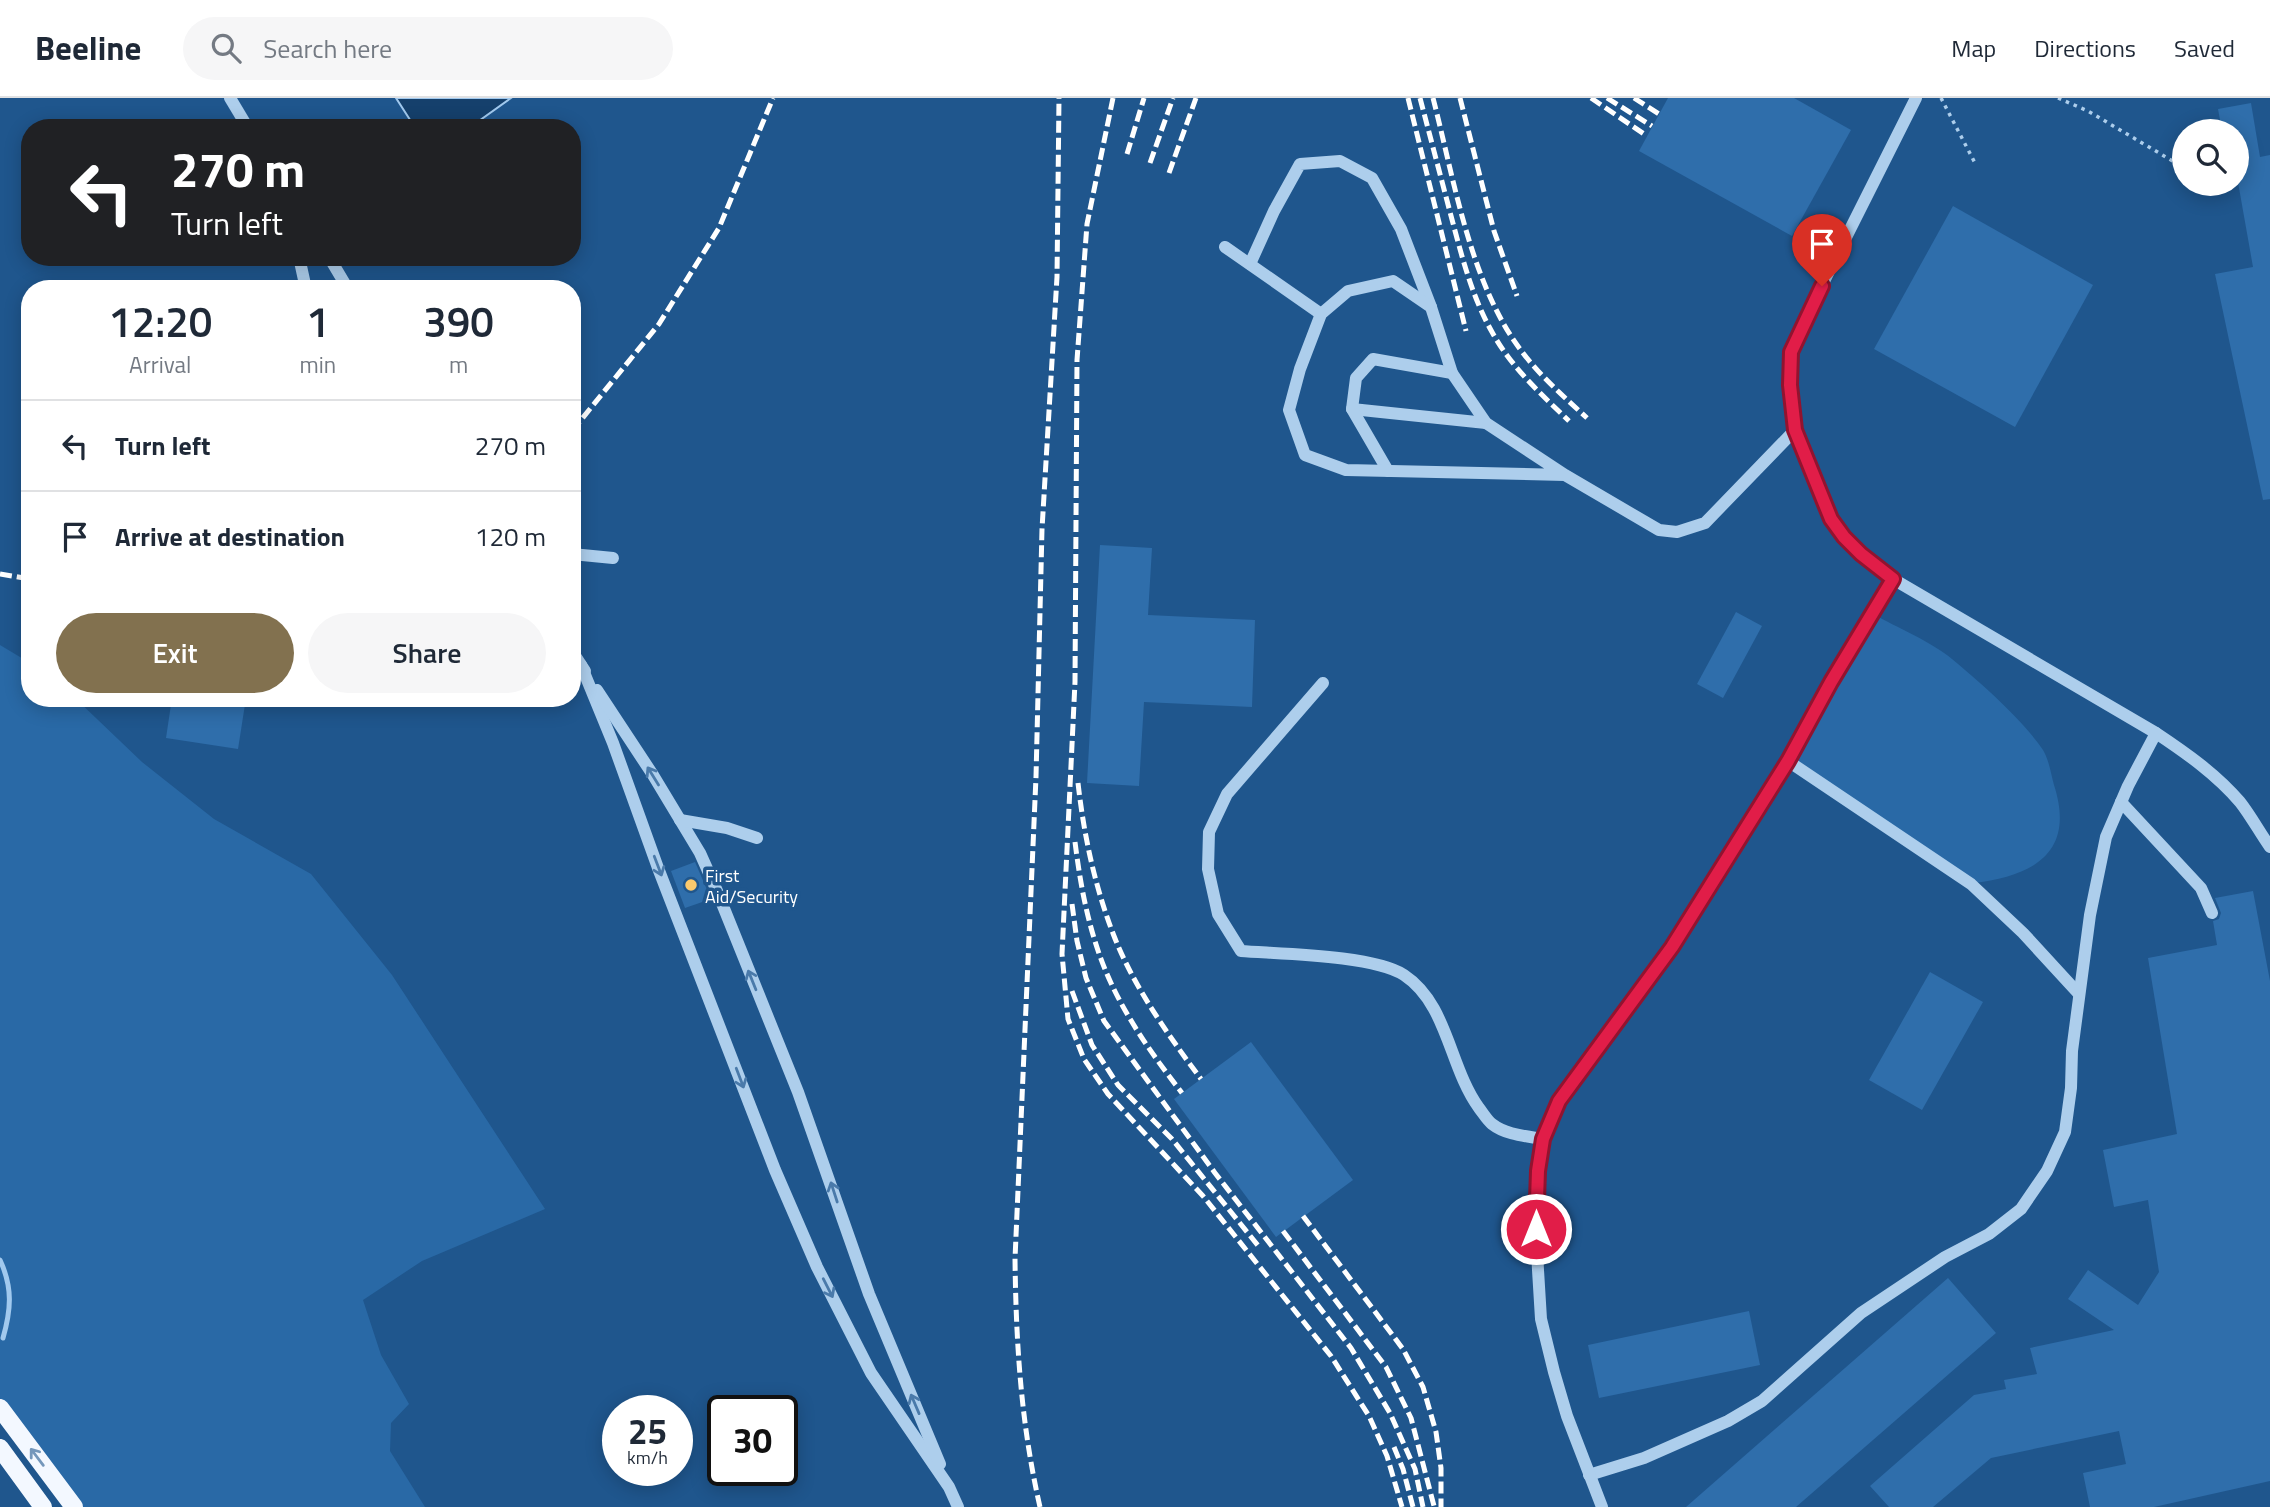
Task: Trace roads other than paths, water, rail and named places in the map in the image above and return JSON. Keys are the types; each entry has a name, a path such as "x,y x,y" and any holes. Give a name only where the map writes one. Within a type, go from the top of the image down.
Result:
{"main road":[{"path":"0,1408 74,1507"},
{"path":"0,1448 43,1507"}],"street":[{"path":"230,98 243,119"},
{"path":"1916,98 1791,352 1790,385 1795,430 1831,519 1861,554 1893,579 2157,733 2214,776 2241,804 2270,847"},
{"path":"1250,264 1274,211 1300,164 1340,161 1372,178 1401,229 1432,307 1452,373 1486,423 1565,475 1659,530 1677,532 1704,523 1795,430"},
{"path":"1226,247 1321,314"},
{"path":"1432,307 1393,281 1348,291 1321,314 1300,369 1289,410 1305,454 1346,470 1565,475"},
{"path":"1388,471 1352,409 1356,378 1373,359 1452,373"},
{"path":"1352,409 1486,423"},
{"path":"581,556 613,558"},
{"path":"1602,1507 1567,1416 1541,1319 1535,1209 1543,1139 1559,1101 1672,947 1788,761 1831,682 1893,579"},
{"path":"581,665 700,853 798,1092 869,1294 958,1507"},
{"path":"581,665 775,1170 817,1267 871,1373 950,1489"},
{"path":"1323,683 1227,794 1209,832 1208,869 1218,914 1241,951 1360,961 1402,973 1417,986 1436,1012 1467,1091 1491,1124 1509,1132 1543,1139"},
{"path":"1589,1475 1644,1458 1728,1421 1762,1401 1861,1313 1945,1257 1989,1234 2021,1209 2047,1171 2065,1132 2079,994 2090,915 2106,837 2157,733"},
{"path":"1788,761 1971,884 2023,933 2079,994"},
{"path":"2121,802 2201,888 2212,913"},
{"path":"680,820 727,828 757,838"}],"waterway":[{"path":"0,1260 9,1290 8,1318 3,1338"}],"railway":[{"path":"581,420 659,324 719,228 773,98"},
{"path":"1040,1507 1028,1445 1021,1384 1015,1259 1036,777 1042,529 1057,277 1059,98"},
{"path":"1113,98 1087,224 1077,360 1075,682 1062,954 1068,1019 1084,1059 1108,1094 1203,1196 1331,1356 1369,1416 1387,1456 1402,1507"},
{"path":"1127,154 1144,98"},
{"path":"1150,163 1173,98"},
{"path":"1169,173 1196,98"},
{"path":"1408,98 1466,331"},
{"path":"1420,98 1472,289 1485,318 1517,368 1569,421"},
{"path":"1433,98 1466,229 1488,293 1527,359 1587,418"},
{"path":"1460,98 1494,231 1517,296"},
{"path":"1591,98 1647,136"},
{"path":"1607,98 1652,126"},
{"path":"1634,98 1659,114"},
{"path":"0,574 21,578"},
{"path":"1078,783 1091,861 1114,936 1142,992 1201,1079"},
{"path":"1075,842 1088,916 1108,977 1136,1029 1182,1093"},
{"path":"1072,904 1086,978 1104,1021 1215,1173 1351,1348 1390,1413 1415,1469 1423,1507"},
{"path":"1072,991 1092,1045 1118,1085 1172,1139 1260,1248"},
{"path":"1303,1216 1403,1349 1423,1387 1436,1432 1441,1468 1441,1507"},
{"path":"1283,1231 1386,1367 1411,1418 1434,1506"},
{"path":"1394,1447 1413,1507"}],"place":[{"name":"First Aid/Security","path":"691,885"}]}
